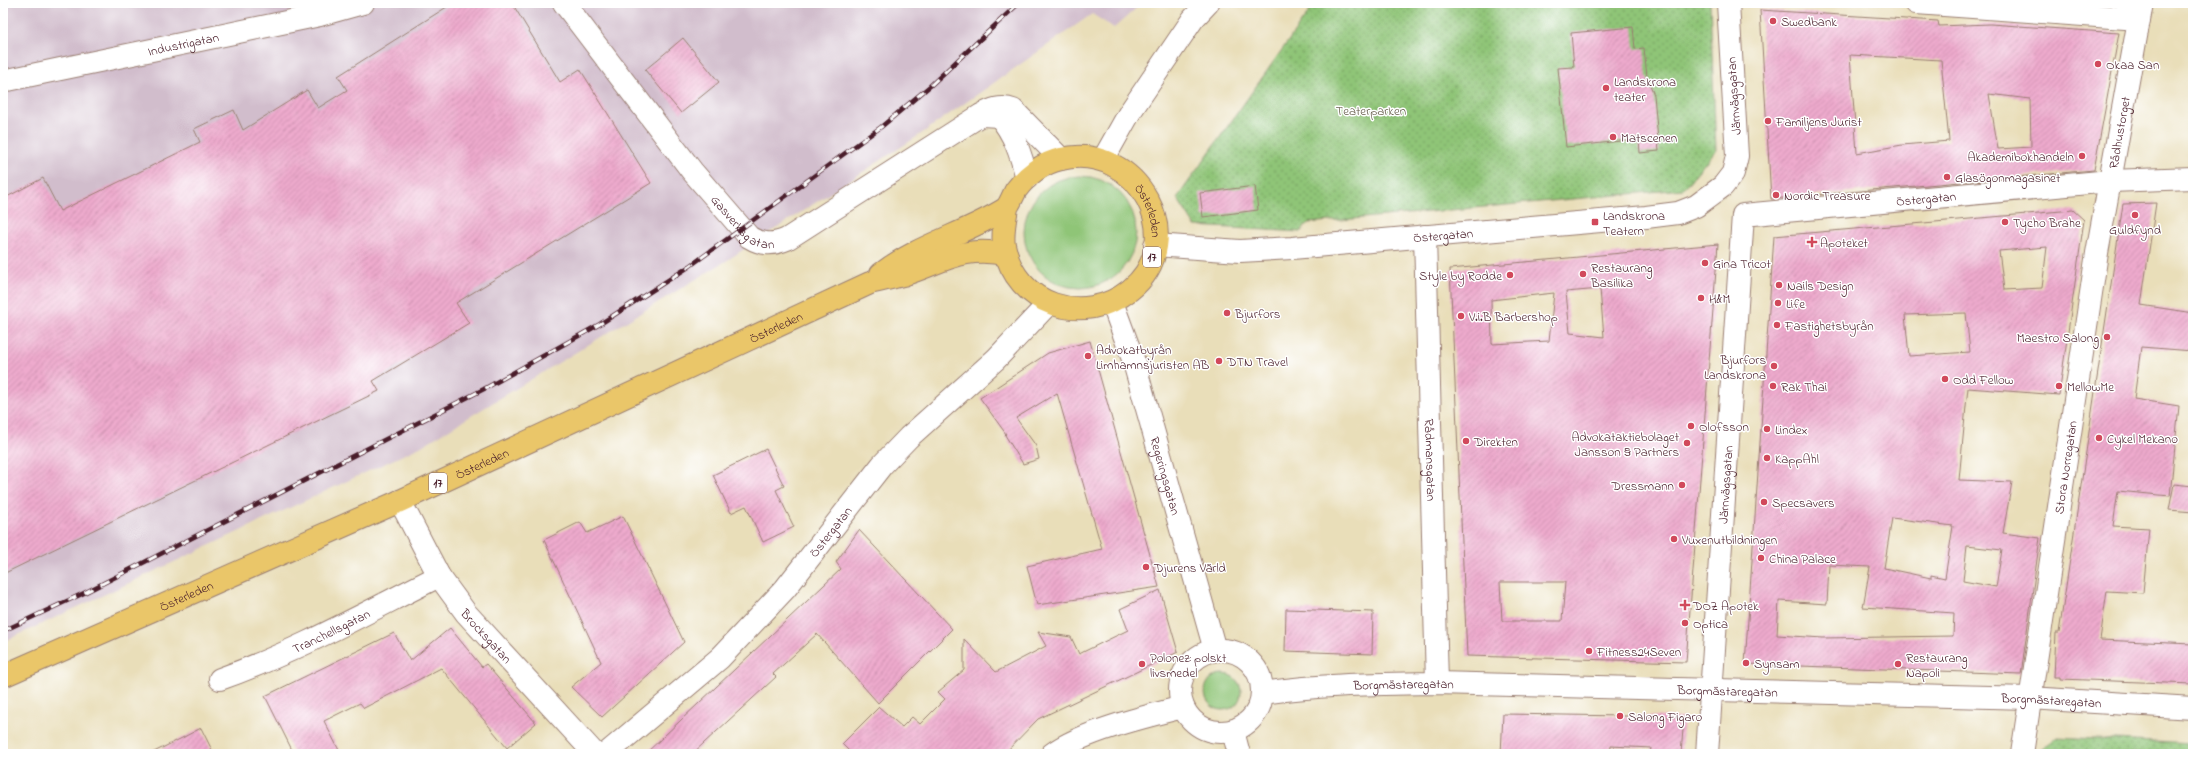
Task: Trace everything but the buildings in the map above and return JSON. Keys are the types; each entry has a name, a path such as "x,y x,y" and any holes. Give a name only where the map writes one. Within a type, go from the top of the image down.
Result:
{"main road":[{"name":"Österleden","path":"1090,157 1104,160 1127,173 1145,193 1155,218 1155,245 1150,263 1141,279 1132,288 1112,302 1081,309 1049,303 1022,284 1010,265 1003,234 1007,208 1016,190 1027,178 1043,166 1061,159 1090,157"},
{"name":"Österleden","path":"3,676 400,500 870,283 906,257 1007,208"},
{"name":"Österleden","path":"870,283 903,275 960,253 987,251 1007,255"}],"street":[{"name":"Industrigatan","path":"3,81 320,15 363,3"},
{"name":"Gasverksgatan","path":"564,3 692,171 745,233 756,242 777,243 787,239 981,115 998,108 1007,108 1012,110 1061,159"},
{"path":"1104,160 1146,88 1193,19 1208,3"},
{"name":"Järnvägsgatan","path":"1723,186 1733,173 1736,156 1728,3"},
{"path":"1916,3 2141,11"},
{"name":"Rådhustorget","path":"2141,11 2110,180 2193,178"},
{"path":"981,115 999,116 1007,125 1019,150 1027,178"},
{"name":"Östergatan","path":"1743,216 2110,180"},
{"name":"Stora Norregatan","path":"2022,754 2029,698 2097,253 2110,180"},
{"name":"Östergatan","path":"1155,245 1240,251 1678,213 1696,206 1723,186"},
{"name":"Järnvägsgatan","path":"1707,754 1743,216"},
{"name":"Rådmansgatan","path":"1425,236 1437,683"},
{"name":"Regeringsgatan","path":"1112,302 1133,359 1215,650"},
{"name":"Östergatan","path":"606,754 720,658 785,589 882,465 909,437 996,359 1049,303"},
{"name":"Brocksgatan","path":"400,500 439,576 471,619 596,754"},
{"name":"Tranchellsgatan","path":"220,679 279,654 439,576"},
{"path":"1215,650 1237,653 1249,661 1258,672 1262,693 1260,706 1254,717 1233,731 1218,732 1203,728 1191,719 1183,707 1181,699 1181,682 1188,667 1200,656 1215,650"},
{"name":"Borgmästaregatan","path":"1262,693 1294,688 1437,683 2029,698 2193,708"},
{"path":"1052,754 1066,744 1132,721 1183,707"},
{"path":"1233,731 1239,754"}],"shaded area":[{"path":"3,3 1142,3 1114,28 1092,14 918,136 726,261 420,447 3,642"}],"green space":[{"name":"Teaterparken","path":"1315,3 1710,3 1716,150 1683,189 1308,223 1301,232 1195,226 1177,198"},
{"path":"1080,176 1101,180 1119,193 1132,211 1136,232 1132,253 1119,271 1101,284 1080,288 1059,284 1041,271 1028,253 1024,232 1028,211 1041,193 1059,180"},
{"path":"1227,674 1236,679 1240,685 1240,699 1236,705 1227,710 1219,710 1210,705 1206,699 1205,688 1210,679 1216,675"},
{"path":"2057,737 2193,744 2193,754 2036,754"}],"railway":[{"path":"3,631 84,593 484,389 600,324 690,266 881,127 930,86 1019,3"}],"place":[{"name":"Swedbank","path":"1773,21"},
{"name":"Okaa San","path":"2098,64"},
{"name":"Landskrona teater","path":"1606,88"},
{"name":"Familjens Jurist","path":"1768,121"},
{"name":"Matscenen","path":"1613,137"},
{"name":"Akademibokhandeln","path":"2082,156"},
{"name":"Glasögonmagasinet","path":"1947,177"},
{"name":"Nordic Treasure","path":"1776,195"},
{"name":"Guldfynd","path":"2135,215"},
{"name":"Landskrona Teatern","path":"1595,222"},
{"name":"Tycho Brahe","path":"2005,222"},
{"name":"Apoteket","path":"1812,242"},
{"name":"Gina Tricot","path":"1705,263"},
{"name":"Restaurang Basilika","path":"1583,274"},
{"name":"Style by Rodde","path":"1510,275"},
{"name":"Nails Design","path":"1779,285"},
{"name":"H&M","path":"1701,298"},
{"name":"Life","path":"1778,303"},
{"name":"Bjurfors","path":"1227,313"},
{"name":"V.i.B Barbershop","path":"1461,316"},
{"name":"Fastighetsbyrån","path":"1777,325"},
{"name":"Maestro Salong","path":"2107,337"},
{"name":"Advokatbyrån Limhamnsjuristen AB","path":"1088,356"},
{"name":"DTN Travel","path":"1219,361"},
{"name":"Bjurfors Landskrona","path":"1774,366"},
{"name":"Odd Fellow","path":"1945,379"},
{"name":"Rak Thai","path":"1773,386"},
{"name":"MellowMe","path":"2059,386"},
{"name":"Olofsson","path":"1691,426"},
{"name":"Lindex","path":"1767,429"},
{"name":"Cykel Mekano","path":"2099,438"},
{"name":"Direkten","path":"1466,441"},
{"name":"Advokataktiebolaget Jansson § Partners","path":"1687,443"},
{"name":"KappAhl","path":"1767,458"},
{"name":"Dressmann","path":"1682,485"},
{"name":"Specsavers","path":"1764,502"},
{"name":"Vuxenutbildningen","path":"1674,539"},
{"name":"China Palace","path":"1761,558"},
{"name":"Djurens Värld","path":"1146,567"},
{"name":"DOZ Apotek","path":"1685,605"},
{"name":"Optica","path":"1685,623"},
{"name":"Fitness24Seven","path":"1589,651"},
{"name":"Synsam","path":"1746,663"},
{"name":"Polonez: polskt livsmedel","path":"1142,664"},
{"name":"Restaurang Napoli","path":"1898,664"},
{"name":"Salong Figaro","path":"1620,716"}]}
